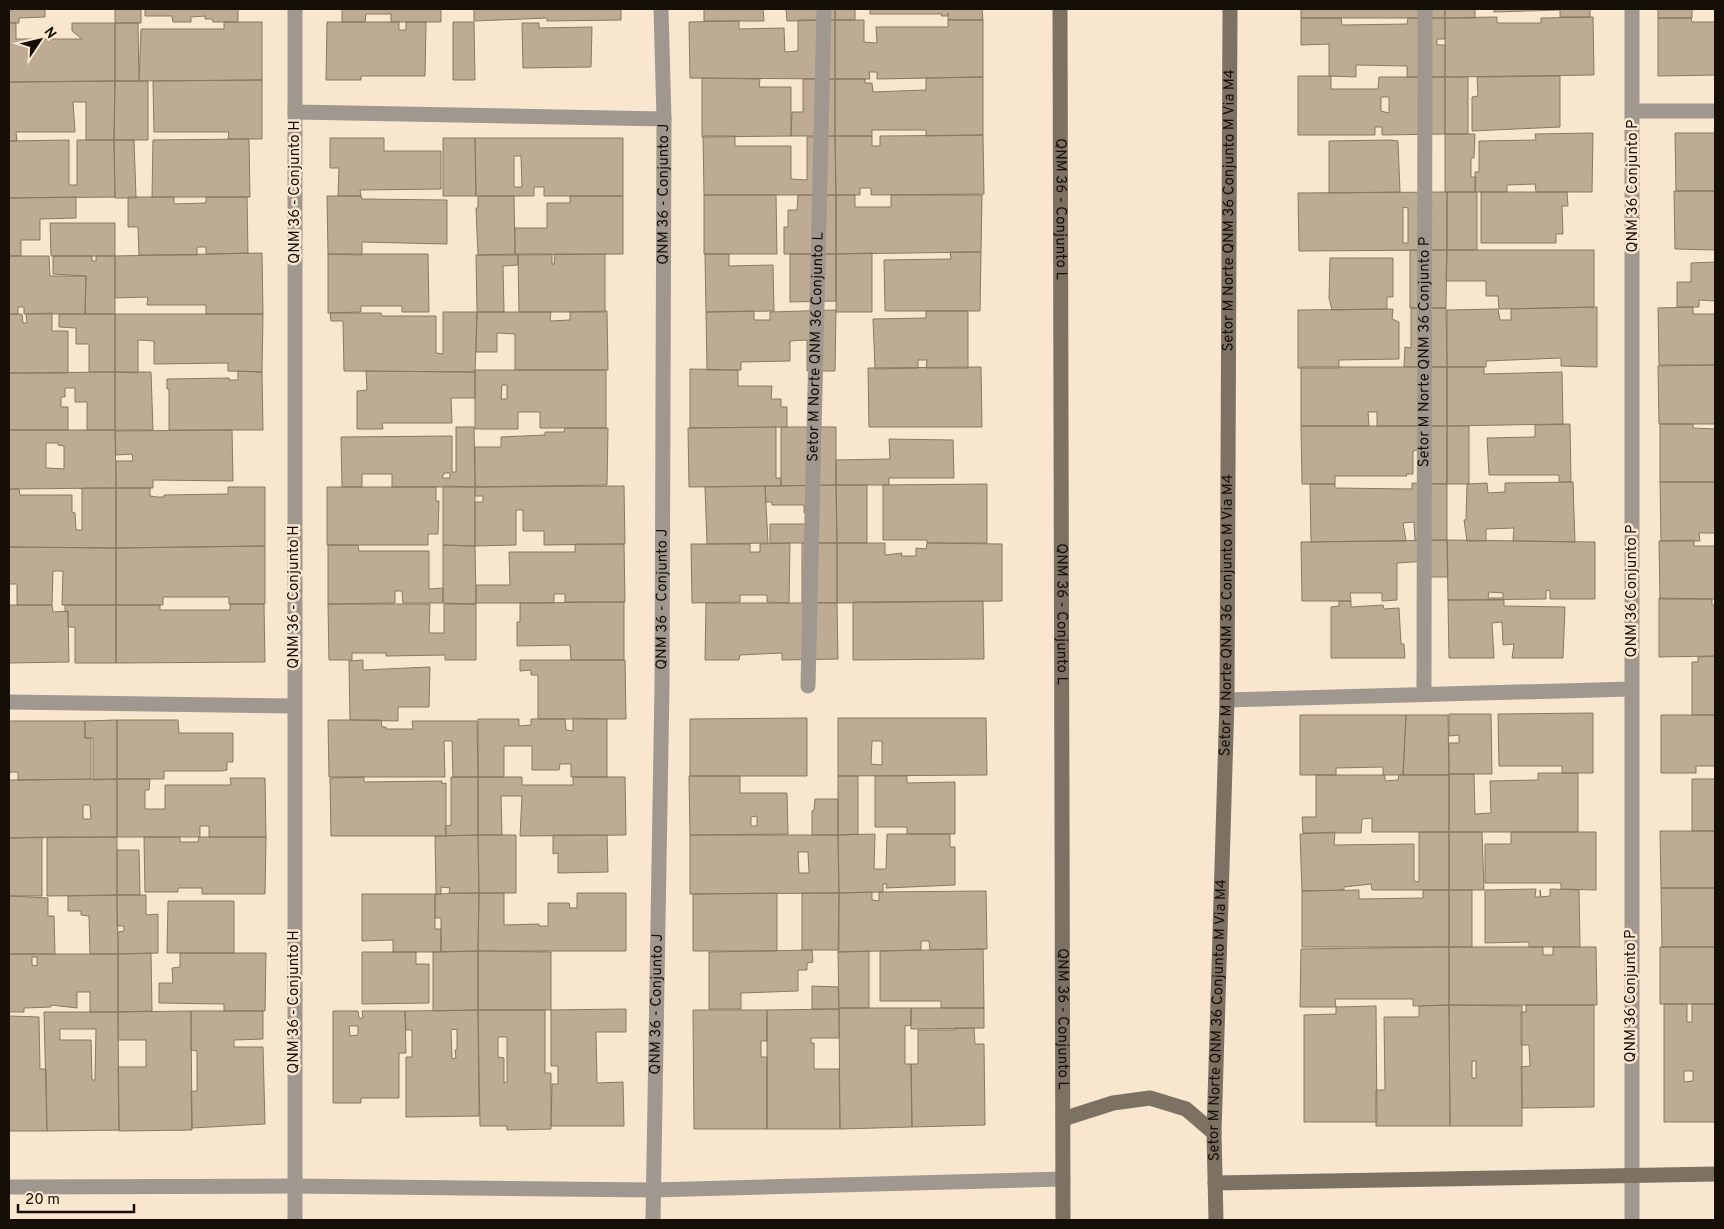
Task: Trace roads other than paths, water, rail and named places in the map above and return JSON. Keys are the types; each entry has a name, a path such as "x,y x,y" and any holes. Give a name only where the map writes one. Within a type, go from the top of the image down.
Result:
{"main road":[{"name":"QNM 36 - Conjunto L","path":"1060,9 1063,1220"},
{"name":"Setor M Norte QNM 36 Conjunto M Via M4","path":"1216,1220 1214,1133 1227,700 1230,9"},
{"path":"1063,1119 1113,1102 1150,1098 1186,1109 1214,1133"},
{"path":"1215,1183 1631,1174 1715,1174"}],"street":[{"name":"QNM 36 - Conjunto H","path":"295,9 295,1220"},
{"name":"QNM 36 - Conjunto J","path":"654,1220 662,686 664,119 661,9"},
{"name":"Setor M Norte QNM 36 Conjunto L","path":"808,686 824,9"},
{"name":"Setor M Norte QNM 36 Conjunto P","path":"1424,9 1424,694"},
{"name":"QNM 36 Conjunto P","path":"1632,9 1632,1220"},
{"path":"1633,111 1715,111"},
{"path":"295,112 664,119"},
{"path":"1227,700 1631,688"},
{"path":"9,702 294,706"},
{"path":"9,1187 294,1186 653,1190 1063,1179"}]}
